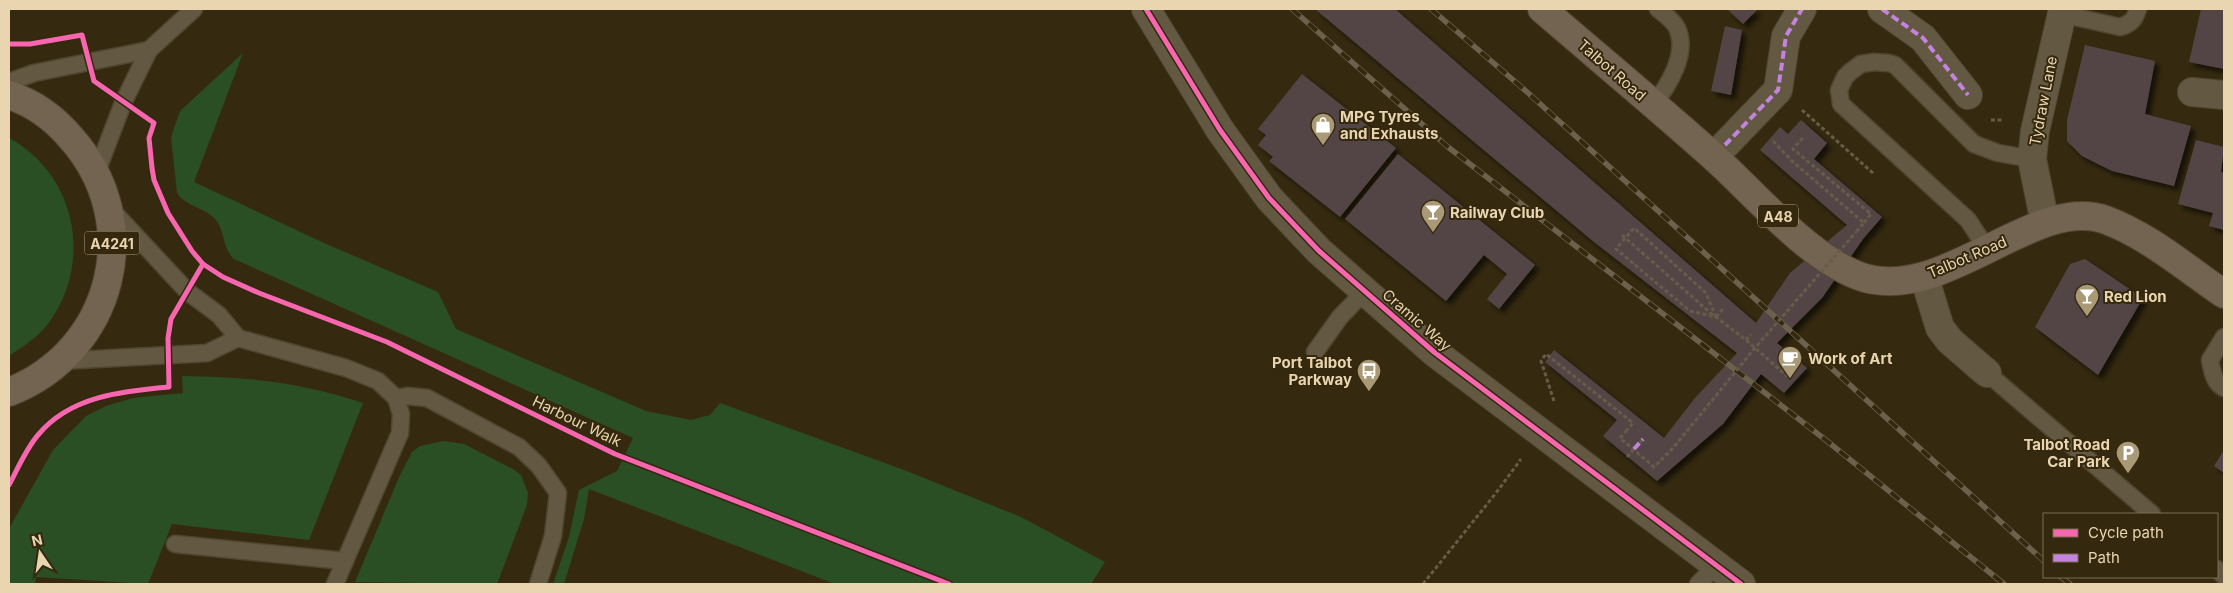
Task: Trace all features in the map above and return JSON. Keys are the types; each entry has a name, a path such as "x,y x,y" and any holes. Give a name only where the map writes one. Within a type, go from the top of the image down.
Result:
{"main road":[{"name":"Talbot Road","path":"1542,9 1714,158 1803,240 1828,260 1867,278 1888,281 1924,276 1962,262 2045,224 2070,216 2107,220 2146,241 2224,294"},
{"name":"A4241","path":"9,96 41,111 63,129 82,150 96,174 108,205 112,237 109,278 91,324 60,361 13,394"}],"street":[{"name":"Cramic Way","path":"1146,9 1220,130 1270,198 1319,251 1434,352 1540,432 1707,575 1741,584"},
{"path":"1725,146 1778,90 1786,36 1802,9"},
{"path":"1882,9 1923,38 1968,95"},
{"name":"Tydraw Lane","path":"2045,224 2032,159 2035,131 2062,11"},
{"path":"2192,92 2224,95"},
{"path":"1924,276 1940,328 1950,340 1987,373"}],"lane":[{"path":"96,174 123,103 149,50 194,9"},
{"path":"1652,106 1666,89 1675,66 1680,42 1676,26 1658,9"},
{"path":"2062,11 2120,27 2128,24 2136,17 2138,9"},
{"path":"9,82 34,73 149,50"},
{"path":"1987,249 1968,220 1841,104 1839,90 1845,77 1861,64 1874,62 1895,66 1974,144 1998,153 2032,159"},
{"path":"108,205 188,292 219,315 238,338 346,368 378,381 396,398 401,414 400,433 335,584"},
{"path":"1315,352 1340,317 1365,291"},
{"path":"2224,337 2210,360 2213,374 2220,386 2224,388"},
{"path":"60,361 207,353 238,338"},
{"path":"1987,373 2151,513"},
{"path":"396,398 407,396 427,398 519,447 539,466 558,493 553,536 538,584"},
{"path":"175,544 344,561"}],"path":[{"path":"1778,90 1880,179"},
{"path":"1423,584 1496,493 1556,407 1541,361 1546,354 1634,423 1620,438 1654,467 1673,448 1755,348 1864,223 1871,214 1793,149 1803,138 1787,155"},
{"path":"1792,161 1864,223"},
{"path":"1634,228 1706,292 1716,317 1690,312 1616,249 1624,237 1634,228"},
{"path":"1624,237 1787,376"},
{"path":"1716,317 1723,310"},
{"path":"1746,340 1751,334"}],"green space":[{"path":"243,53 194,182 324,243 438,292 456,329 646,411 691,420 710,415 720,403 904,470 1021,517 1105,562 1091,584 835,584 589,489 584,519 564,584 553,584 569,537 579,490 617,471 633,438 234,259 227,250 221,229 216,220 207,212 185,201 177,193 171,137 180,111"},
{"path":"9,138 32,154 50,174 63,197 71,222 74,249 70,275 62,301 43,330 9,356"},
{"path":"182,376 252,379 296,385 363,403 309,540 172,524 148,584 36,577 35,584 9,584 10,527 53,450 86,416 106,406 133,398 183,393"},
{"path":"444,441 464,444 513,469 521,475 528,493 527,505 497,584 355,582 400,475 412,452 420,446"}],"building":[{"path":"1315,9 1395,9 1756,323 1790,273 1847,225 1760,150 1780,127 1788,134 1801,120 1827,143 1814,159 1882,217 1863,239 1822,298 1777,343 1807,368 1784,393 1761,374 1723,424 1657,481 1603,436 1617,420 1545,362 1554,350 1664,438 1695,398 1737,353 1594,242"},
{"path":"1727,9 1758,9 1743,24"},
{"path":"2201,9 2224,9 2224,69 2189,62"},
{"path":"1725,26 1742,30 1731,95 1711,91"},
{"path":"2085,45 2155,61 2145,114 2191,126 2174,186 2112,171 2082,156 2067,141 2067,120"},
{"path":"1302,74 1396,148 1340,217 1269,161 1273,157 1258,145 1266,135 1258,129"},
{"path":"2196,140 2224,147 2221,172 2224,173 2224,230 2209,226 2213,213 2178,204"},
{"path":"1398,154 1535,265 1499,309 1487,299 1507,274 1484,255 1446,301 1345,219"},
{"path":"2085,259 2143,298 2098,375 2035,327 2070,264"},
{"path":"2224,450 2224,473 2214,466"}],"railway":[{"path":"1292,9 1448,147 1827,441 2004,584"},
{"path":"1431,9 1527,92 2043,560"},
{"path":"2062,578 2070,584"}],"marked path":[{"path":"1725,145 1778,90 1786,36 1802,9"},
{"path":"1882,9 1923,38 1968,95"},
{"path":"1634,449 1643,439"}],"cycle path":[{"path":"1146,9 1220,130 1269,198 1319,251 1434,352 1741,584"},
{"name":"Harbour Walk","path":"9,44 30,44 82,35 94,81 154,123 149,138 152,168 154,180 168,213 192,251 203,264 223,277 259,293 387,342 615,454 949,584"},
{"path":"9,485 34,440 51,422 66,412 98,398 169,387 168,338 171,319 203,264"}],"place":[{"name":"MPG Tyres and Exhausts","path":"1323,146"},
{"name":"Railway Club","path":"1433,233"},
{"name":"Red Lion","path":"2087,317"},
{"name":"Work of Art","path":"1790,379"},
{"name":"Port Talbot Parkway","path":"1369,392"},
{"name":"Talbot Road Car Park","path":"2128,474"}]}
